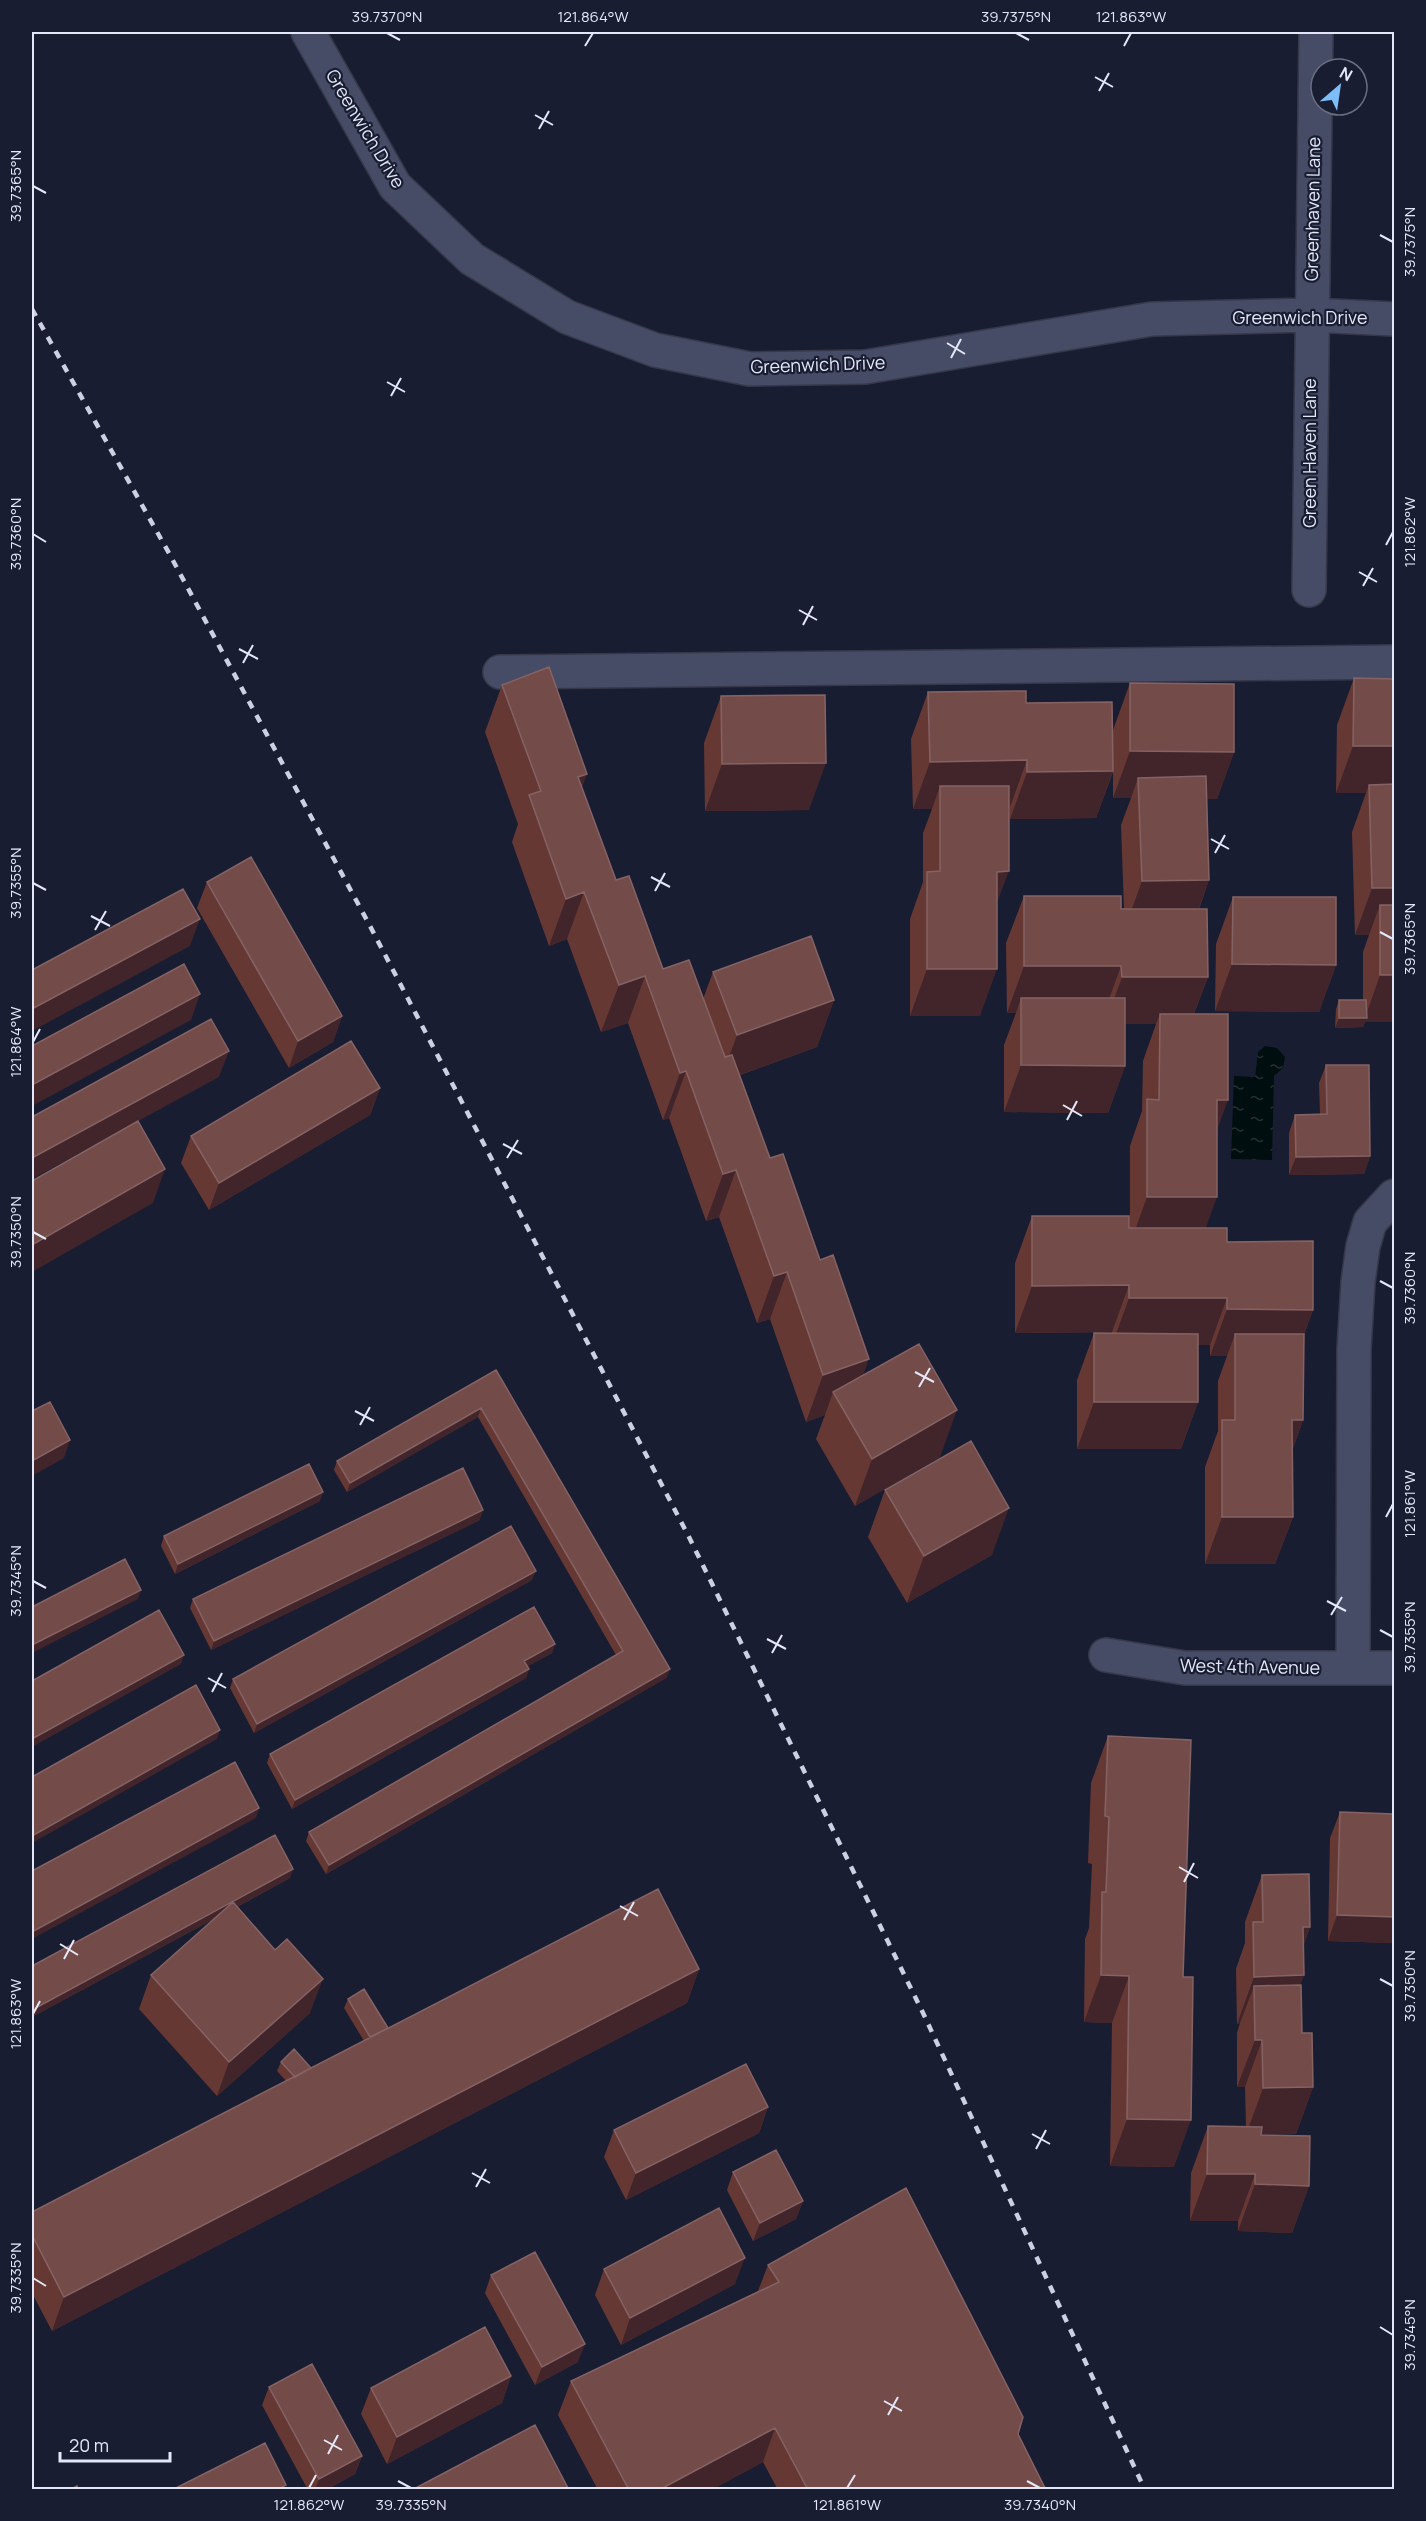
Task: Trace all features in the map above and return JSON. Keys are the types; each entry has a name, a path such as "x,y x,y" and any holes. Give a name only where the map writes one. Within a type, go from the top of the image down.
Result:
{"street":[{"name":"Greenwich Drive","path":"308,32 395,186 472,259 567,317 655,350 750,369 865,367 1152,319 1311,315 1395,319"},
{"name":"Greenhaven Lane","path":"1311,315 1316,32"},
{"name":"Green Haven Lane","path":"1309,590 1311,315"},
{"path":"500,672 1395,662"},
{"path":"1353,1668 1354,1360 1358,1282 1363,1246 1370,1222 1395,1196"},
{"name":"West 4th Avenue","path":"1106,1655 1185,1668 1395,1668"}],"water":[{"path":"1265,1046 1277,1048 1285,1057 1283,1068 1274,1076 1272,1160 1231,1159 1234,1076 1255,1077 1258,1052"}],"building":[{"path":"549,667 587,774 578,777 616,880 629,876 663,969 689,960 725,1057 732,1055 770,1158 783,1154 820,1260 833,1255 869,1359 823,1375 787,1272 774,1276 736,1170 723,1174 686,1071 680,1073 645,976 619,985 584,892 566,899 529,795 541,791 502,685"},
{"path":"1354,678 1395,679 1395,746 1353,746"},
{"path":"1130,683 1234,684 1234,752 1130,751"},
{"path":"1026,691 1026,703 1112,702 1113,771 1027,772 1027,760 930,762 928,692"},
{"path":"825,695 826,763 722,764 721,696"},
{"path":"1206,776 1209,880 1142,881 1138,778"},
{"path":"1395,784 1395,888 1372,888 1369,785"},
{"path":"940,786 1009,786 1009,871 997,872 997,969 927,969 927,872 940,871"},
{"path":"251,857 342,1016 298,1041 207,882"},
{"path":"183,889 200,919 32,1009 32,970"},
{"path":"1024,896 1121,896 1121,909 1207,909 1208,977 1122,977 1121,966 1024,966"},
{"path":"1233,897 1336,897 1336,965 1232,964"},
{"path":"1380,905 1395,905 1395,975 1380,975"},
{"path":"811,936 834,1000 737,1035 713,972"},
{"path":"184,964 200,994 32,1085 32,1046"},
{"path":"1021,998 1125,998 1125,1066 1021,1065"},
{"path":"1339,1000 1366,1000 1367,1018 1339,1018"},
{"path":"1160,1014 1228,1014 1228,1100 1217,1100 1217,1197 1147,1197 1147,1099 1159,1100"},
{"path":"211,1019 229,1051 32,1158 32,1117"},
{"path":"351,1041 380,1088 219,1183 191,1136"},
{"path":"1326,1065 1369,1065 1370,1156 1296,1157 1295,1115 1327,1114"},
{"path":"138,1121 165,1169 32,1245 32,1181"},
{"path":"1032,1216 1129,1216 1129,1228 1227,1228 1227,1242 1313,1241 1313,1310 1227,1309 1227,1298 1129,1298 1129,1285 1032,1286"},
{"path":"1094,1333 1198,1334 1198,1402 1094,1402"},
{"path":"1235,1334 1304,1334 1303,1420 1292,1420 1293,1517 1222,1517 1222,1420 1235,1420"},
{"path":"919,1344 957,1410 872,1459 833,1392"},
{"path":"496,1370 670,1669 329,1865 309,1832 623,1651 481,1408 350,1483 337,1461"},
{"path":"50,1402 70,1440 32,1461 32,1411"},
{"path":"971,1441 1009,1508 924,1556 885,1490"},
{"path":"309,1464 323,1492 178,1564 164,1536"},
{"path":"463,1468 483,1510 214,1641 193,1599"},
{"path":"511,1526 536,1571 257,1724 233,1679"},
{"path":"125,1559 141,1590 32,1645 32,1607"},
{"path":"534,1607 555,1644 524,1661 529,1669 295,1800 270,1754"},
{"path":"159,1610 184,1655 32,1739 32,1681"},
{"path":"196,1685 220,1730 32,1836 32,1777"},
{"path":"1108,1736 1191,1740 1183,1977 1193,1977 1191,2120 1127,2119 1129,1976 1101,1975 1102,1892 1106,1892 1109,1817 1105,1816"},
{"path":"235,1762 259,1808 32,1932 32,1871"},
{"path":"1340,1812 1393,1814 1393,1822 1395,1822 1395,1917 1337,1915"},
{"path":"275,1835 293,1869 32,2010 32,1966"},
{"path":"1309,1874 1310,1927 1303,1927 1304,1975 1254,1977 1253,1922 1263,1922 1262,1875"},
{"path":"658,1889 699,1969 64,2297 32,2235 32,2212"},
{"path":"233,1902 275,1950 287,1939 323,1979 229,2062 151,1975"},
{"path":"1301,1985 1302,2033 1312,2033 1313,2087 1263,2088 1262,2040 1255,2040 1254,1986"},
{"path":"364,1989 388,2028 370,2037 348,1999"},
{"path":"294,2049 311,2068 295,2077 281,2062"},
{"path":"746,2064 768,2107 636,2173 614,2130"},
{"path":"1208,2126 1262,2127 1261,2135 1310,2136 1309,2186 1255,2184 1255,2174 1207,2174"},
{"path":"776,2150 803,2201 760,2223 733,2172"},
{"path":"906,2188 1023,2417 1018,2434 1046,2490 808,2490 775,2428 659,2490 629,2490 571,2381 779,2282 768,2265"},
{"path":"719,2208 745,2258 630,2318 604,2269"},
{"path":"535,2252 585,2344 542,2367 491,2275"},
{"path":"485,2327 511,2376 397,2437 371,2388"},
{"path":"312,2364 362,2456 319,2479 269,2387"},
{"path":"535,2425 569,2490 412,2490"},
{"path":"265,2443 286,2485 277,2490 172,2490"}],"railway":[{"path":"32,309 170,555 370,926 689,1537 924,2015 1145,2490"}]}
